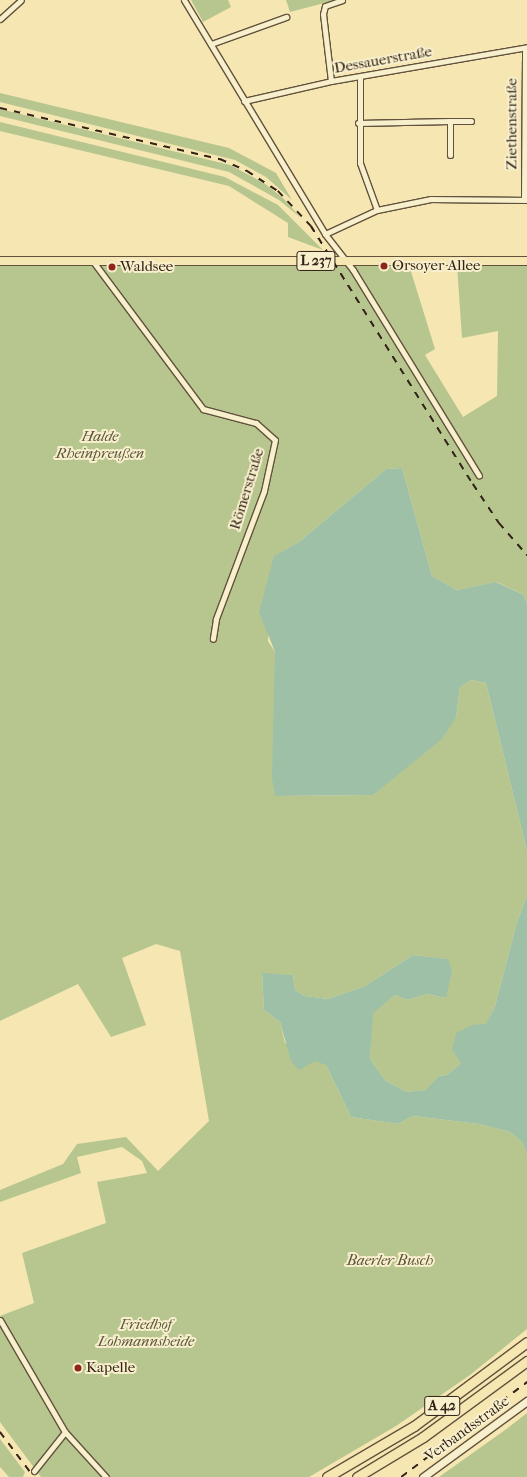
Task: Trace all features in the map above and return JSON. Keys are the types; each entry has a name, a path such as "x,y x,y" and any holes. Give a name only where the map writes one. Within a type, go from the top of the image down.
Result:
{"highway":[{"name":"A 42","path":"327,1477 414,1426 527,1342"},
{"name":"A 42","path":"357,1477 423,1437 527,1361"}],"main road":[{"name":"L 237","path":"0,261 527,261"},
{"name":"Verbandsstraße","path":"423,1477 527,1401"}],"street":[{"path":"0,19 21,0"},
{"path":"184,0 325,234 344,260 479,476"},
{"path":"331,81 322,14 325,6 342,0"},
{"path":"211,44 286,17"},
{"name":"Dessauerstraße","path":"244,101 331,81 526,47"},
{"name":"Ziethenstraße","path":"526,47 526,200"},
{"path":"360,77 358,123 360,163 378,210"},
{"path":"450,121 450,155"},
{"path":"358,123 470,121"},
{"path":"325,234 378,210 431,199 526,200"},
{"name":"Römerstraße","path":"92,260 203,409 256,423 275,440 264,491 216,619 213,639"},
{"path":"0,1320 65,1432 106,1477"},
{"path":"34,1471 65,1432"}],"green space":[{"path":"191,0 228,0 231,7 203,22"},
{"path":"286,0 336,0 290,12"},
{"path":"0,93 229,148 276,173 292,200 266,177 235,160 0,102"},
{"path":"0,109 230,165 264,183 283,198 301,218 279,200 229,172 0,116"},
{"path":"0,122 225,177 278,205 323,250 288,237 288,223 229,186 0,131"},
{"path":"99,263 409,265 435,349 425,355 463,417 497,396 498,331 462,338 457,265 527,266 527,604 524,595 497,582 457,590 432,576 402,468 386,469 299,542 275,556 268,641 275,652 276,796 373,795 456,717 460,687 471,680 486,683 527,851 527,896 517,922 495,1006 486,1025 473,1025 461,1063 447,1075 439,1076 427,1090 406,1092 385,1080 370,1059 372,1013 395,995 408,1000 427,994 446,998 447,959 413,955 365,986 328,999 305,996 295,990 293,975 262,974 264,1010 280,1022 285,1043 326,1065 351,1117 398,1124 413,1116 479,1124 510,1132 522,1142 527,1154 527,1329 470,1375 396,1426 309,1477 41,1477 0,1422 0,1316 34,1303 22,1253 106,1223 97,1182 147,1173 142,1161 122,1147 77,1157 81,1173 0,1202 0,1190 63,1164 77,1144 126,1137 158,1171 209,1121 180,951 156,944 122,958 146,1025 111,1037 78,984 0,1021 0,265"},
{"path":"527,1413 527,1477 439,1477 505,1430"},
{"path":"0,1439 25,1472 23,1477 9,1477 0,1467"}],"shaded area":[{"path":"402,468 432,576 457,590 496,582 524,595 527,604 527,851 486,683 471,680 460,687 456,717 442,739 373,795 275,796 272,778 275,652 259,612 274,556 299,542 386,469"},
{"path":"527,896 527,1154 522,1142 510,1132 479,1124 413,1116 398,1124 351,1117 326,1065 315,1061 299,1070 291,1061 280,1022 264,1010 262,973 293,975 295,990 305,996 328,999 365,986 413,955 448,959 452,971 446,998 427,994 408,1000 395,995 373,1013 370,1059 385,1080 406,1092 426,1090 439,1076 447,1075 461,1063 452,1050 456,1033 473,1025 486,1024 495,1006 517,922"}],"railway":[{"path":"0,108 220,159 247,171 278,191 311,226 473,484 499,523 527,555"},
{"path":"401,1477 527,1382"},
{"path":"0,1432 34,1477"}],"place":[{"name":"Orsoyer Allee","path":"384,266"},
{"name":"Waldsee","path":"112,267"},
{"name":"Kapelle","path":"78,1368"}],"park label":[{"name":"Halde Rheinpreußen","path":"100,444"},
{"name":"Baerler Busch","path":"390,1261"},
{"name":"Friedhof Lohmannsheide","path":"146,1332"}]}
